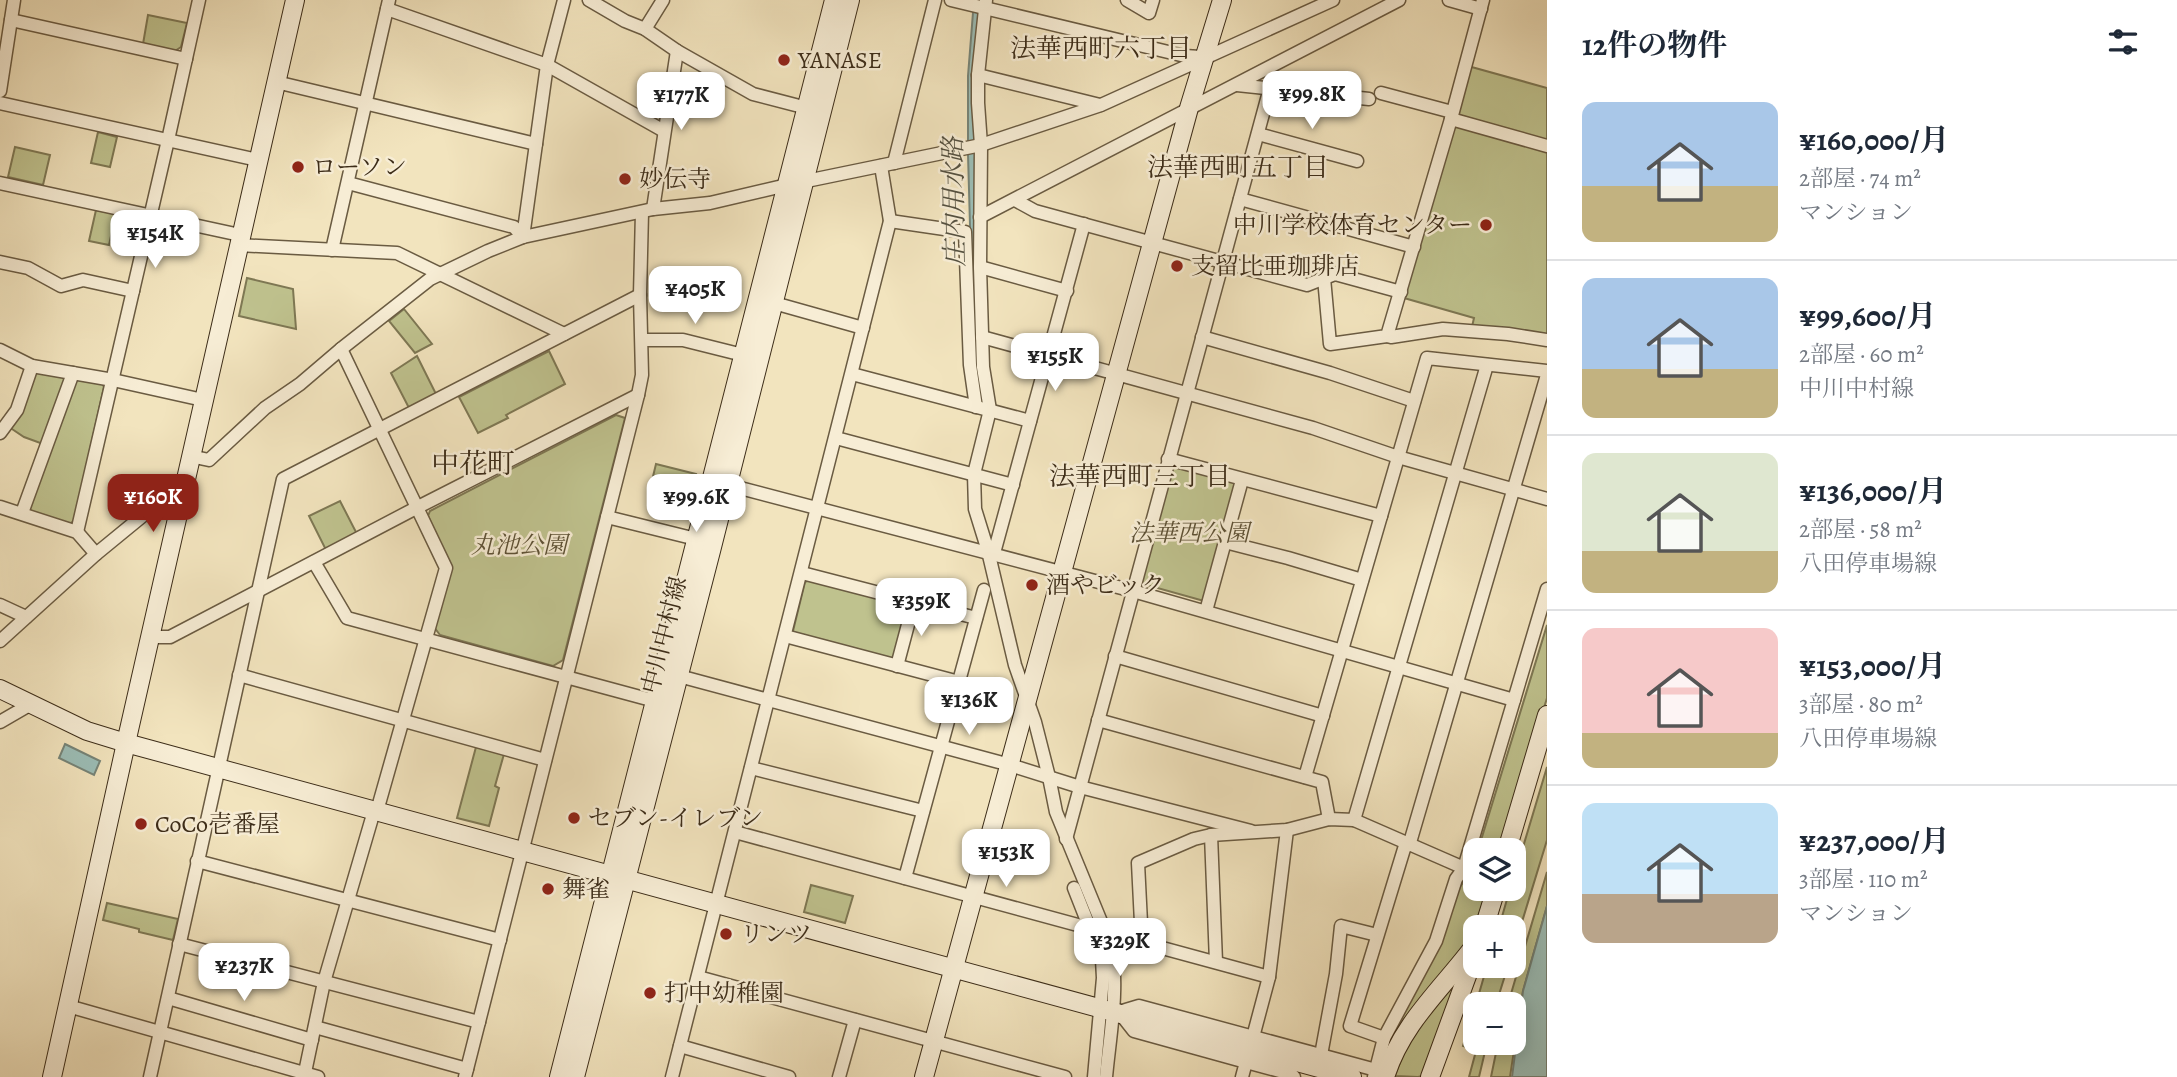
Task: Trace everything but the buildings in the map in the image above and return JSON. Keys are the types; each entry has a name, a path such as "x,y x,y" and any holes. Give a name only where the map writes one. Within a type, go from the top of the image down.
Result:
{"main road":[{"path":"52,1077 295,0"},
{"name":"中川中村線","path":"575,1077 655,701 696,539 720,482 774,303 807,108 834,0"},
{"name":"中川中村線","path":"559,1077 679,676 720,482 743,355 850,0"},
{"path":"925,1077 1189,108 1222,0"},
{"path":"0,689 87,731 126,743 1352,1077"},
{"path":"1511,838 1547,715"},
{"path":"1378,1074 1409,1024 1463,959"},
{"path":"1430,1077 1466,978"}],"street":[{"path":"0,91 14,0"},
{"path":"77,532 199,0"},
{"path":"523,237 547,65 564,0"},
{"path":"589,0 645,29 677,51 753,94 807,108"},
{"path":"645,29 663,0"},
{"path":"672,1077 890,221 888,164 935,0"},
{"path":"951,0 1203,58"},
{"path":"1126,0 1149,13 1153,0"},
{"path":"190,456 209,460 265,408 300,384 430,279 523,237 647,210 710,203 975,146 1101,105 1333,0"},
{"path":"980,217 1399,0"},
{"path":"1387,336 1482,4 1449,0"},
{"path":"977,4 975,146 980,217 983,367 990,410 974,474 975,509 991,552 1015,665 1028,701 1056,812 1111,946 1117,1012 1106,1077"},
{"path":"332,250 388,5 547,65 664,131"},
{"path":"11,20 186,59"},
{"path":"168,998 466,1073 638,395 642,375 640,295 647,210 677,51"},
{"path":"978,75 1101,105"},
{"path":"276,82 536,144"},
{"path":"1235,85 1369,99"},
{"path":"1066,839 1270,88"},
{"path":"1381,93 1547,146"},
{"path":"0,103 258,160"},
{"path":"1258,134 1357,160"},
{"path":"0,183 151,215 239,240 332,250 397,253 564,334"},
{"path":"348,183 514,228 523,237"},
{"path":"1240,199 1414,247"},
{"path":"1015,200 1035,211 1307,285 1335,274 1401,292"},
{"path":"890,221 965,232 970,365 976,407"},
{"path":"991,552 1013,485 1084,224"},
{"path":"0,262 28,268 61,286 83,280 134,291"},
{"path":"980,267 1067,291"},
{"path":"1324,278 1330,344 1443,329 1547,340"},
{"path":"150,1077 283,479 640,295"},
{"path":"774,303 863,328"},
{"path":"982,337 1313,429 1398,457 1547,499"},
{"path":"1202,337 1330,373 1414,401"},
{"path":"642,340 683,340 743,355"},
{"path":"68,1006 309,1076 313,1034 324,982 446,568 341,349"},
{"path":"0,350 32,366 203,400"},
{"path":"1306,777 1427,358 1547,373 1409,843 1404,849 1350,1026 1384,1038"},
{"path":"1354,820 1487,365"},
{"path":"0,433 17,410 32,366"},
{"path":"22,513 72,373"},
{"path":"852,374 1030,421"},
{"path":"150,637 170,637 638,395"},
{"path":"836,438 1013,485"},
{"path":"1168,459 1381,516"},
{"path":"1206,611 1242,480"},
{"path":"720,482 1206,611 1514,700"},
{"path":"0,641 96,554 158,503 179,508"},
{"path":"0,507 77,532 96,554"},
{"path":"607,517 696,539"},
{"path":"1225,542 1362,580"},
{"path":"314,562 347,618 655,701"},
{"path":"802,573 976,618"},
{"path":"1473,838 1547,589"},
{"path":"905,878 984,590"},
{"path":"897,666 914,601"},
{"path":"0,605 26,617"},
{"path":"785,636 958,682"},
{"path":"1115,656 1323,716"},
{"path":"239,675 545,760"},
{"path":"679,676 1010,765 1080,787 1251,831"},
{"path":"0,722 31,704"},
{"path":"1098,720 1322,782 1329,819"},
{"path":"751,768 923,811"},
{"path":"1142,943 1138,863 1194,839 1211,835 1287,830 1329,819 1354,820 1463,868"},
{"path":"1253,1037 1269,977 1287,830"},
{"path":"735,832 1269,977"},
{"path":"1211,835 1216,962"},
{"path":"197,861 500,940"},
{"path":"1117,1012 1139,1006 1321,1055 1378,1074 1384,1038 1436,941 1456,879 1463,869"},
{"path":"1074,888 1102,959 1103,978 1117,1012 1134,1031 1294,1077"},
{"path":"1321,1055 1342,926 1377,935"},
{"path":"179,944 478,1022"},
{"path":"698,977 934,1041 1015,1070 1065,1077"},
{"path":"1094,1077 1117,1012"},
{"path":"839,1077 855,1020"},
{"path":"680,1046 789,1077"},
{"path":"1242,1077 1246,1062"}],"green space":[{"path":"148,15 187,23 181,47 175,51 143,44"},
{"path":"1468,66 1547,88 1547,141 1459,115 1456,108"},
{"name":"中川学校体育センター","path":"1458,126 1547,151 1547,339 1471,331 1474,318 1404,298 1454,128"},
{"path":"98,132 117,137 110,167 91,163"},
{"path":"15,147 50,155 43,185 8,177"},
{"path":"96,210 116,214 109,245 89,241"},
{"path":"247,278 293,289 296,329 239,316"},
{"path":"404,309 432,344 415,353 389,321"},
{"path":"549,351 565,384 478,433 459,397"},
{"path":"417,356 436,394 409,408 391,373"},
{"path":"33,373 62,376 66,381 43,444 24,437 9,427"},
{"path":"76,379 102,383 104,387 74,521 69,524 31,511 28,506"},
{"name":"丸池公園","path":"616,415 625,418 563,660 553,666 440,635 434,627 451,568 428,516 430,511"},
{"path":"656,464 696,474 690,499 650,489"},
{"name":"法華西公園","path":"1177,466 1234,481 1236,485 1204,601 1143,584 1141,580 1172,469"},
{"path":"340,501 357,534 326,550 309,516"},
{"path":"811,579 905,604 908,610 896,657 888,660 794,635 805,582"},
{"path":"1547,625 1547,698 1504,838 1482,838"},
{"path":"476,747 504,754 495,786 499,788 489,826 457,818"},
{"path":"1547,767 1547,840 1524,915 1502,915 1507,901 1526,901 1526,838"},
{"path":"1547,872 1547,906 1523,992 1512,992 1516,978 1526,978 1526,943"},
{"path":"1463,883 1463,901 1484,901 1479,914 1463,915 1463,947 1456,960 1382,1068 1387,1044 1457,890"},
{"path":"811,885 853,896 845,923 804,912"},
{"path":"107,903 178,919 173,940 103,920"},
{"path":"1459,977 1426,1075 1395,1076 1407,1044 1423,1018"},
{"path":"1484,978 1504,978 1500,992 1479,992"},
{"path":"1475,1055 1484,1055 1479,1077 1469,1077"},
{"path":"1496,1055 1513,1055 1510,1077 1491,1077"}],"water":[{"path":"974,0 980,0 974,74 986,404 980,402 974,367 968,76"},
{"path":"65,744 100,761 94,775 59,758"},
{"path":"1547,906 1547,1077 1512,1077 1515,1055 1526,1055 1526,992 1523,991"}],"place":[{"name":"YANASE","path":"784,60"},
{"name":"ローソン","path":"298,167"},
{"name":"妙伝寺","path":"625,179"},
{"name":"中川学校体育センター","path":"1486,225"},
{"name":"支留比亜珈琲店","path":"1177,266"},
{"name":"酒やビック","path":"1032,585"},
{"name":"セブン-イレブン","path":"574,818"},
{"name":"CoCo壱番屋","path":"141,824"},
{"name":"舞雀","path":"548,889"},
{"name":"リンツ","path":"726,934"},
{"name":"打中幼稚園","path":"650,993"}],"district":[{"name":"法華西町六丁目","path":"1101,48"},
{"name":"法華西町五丁目","path":"1238,167"},
{"name":"中花町","path":"473,464"},
{"name":"法華西町三丁目","path":"1140,476"}],"water label":[{"name":"庄内用水路","path":"954,202"}]}
